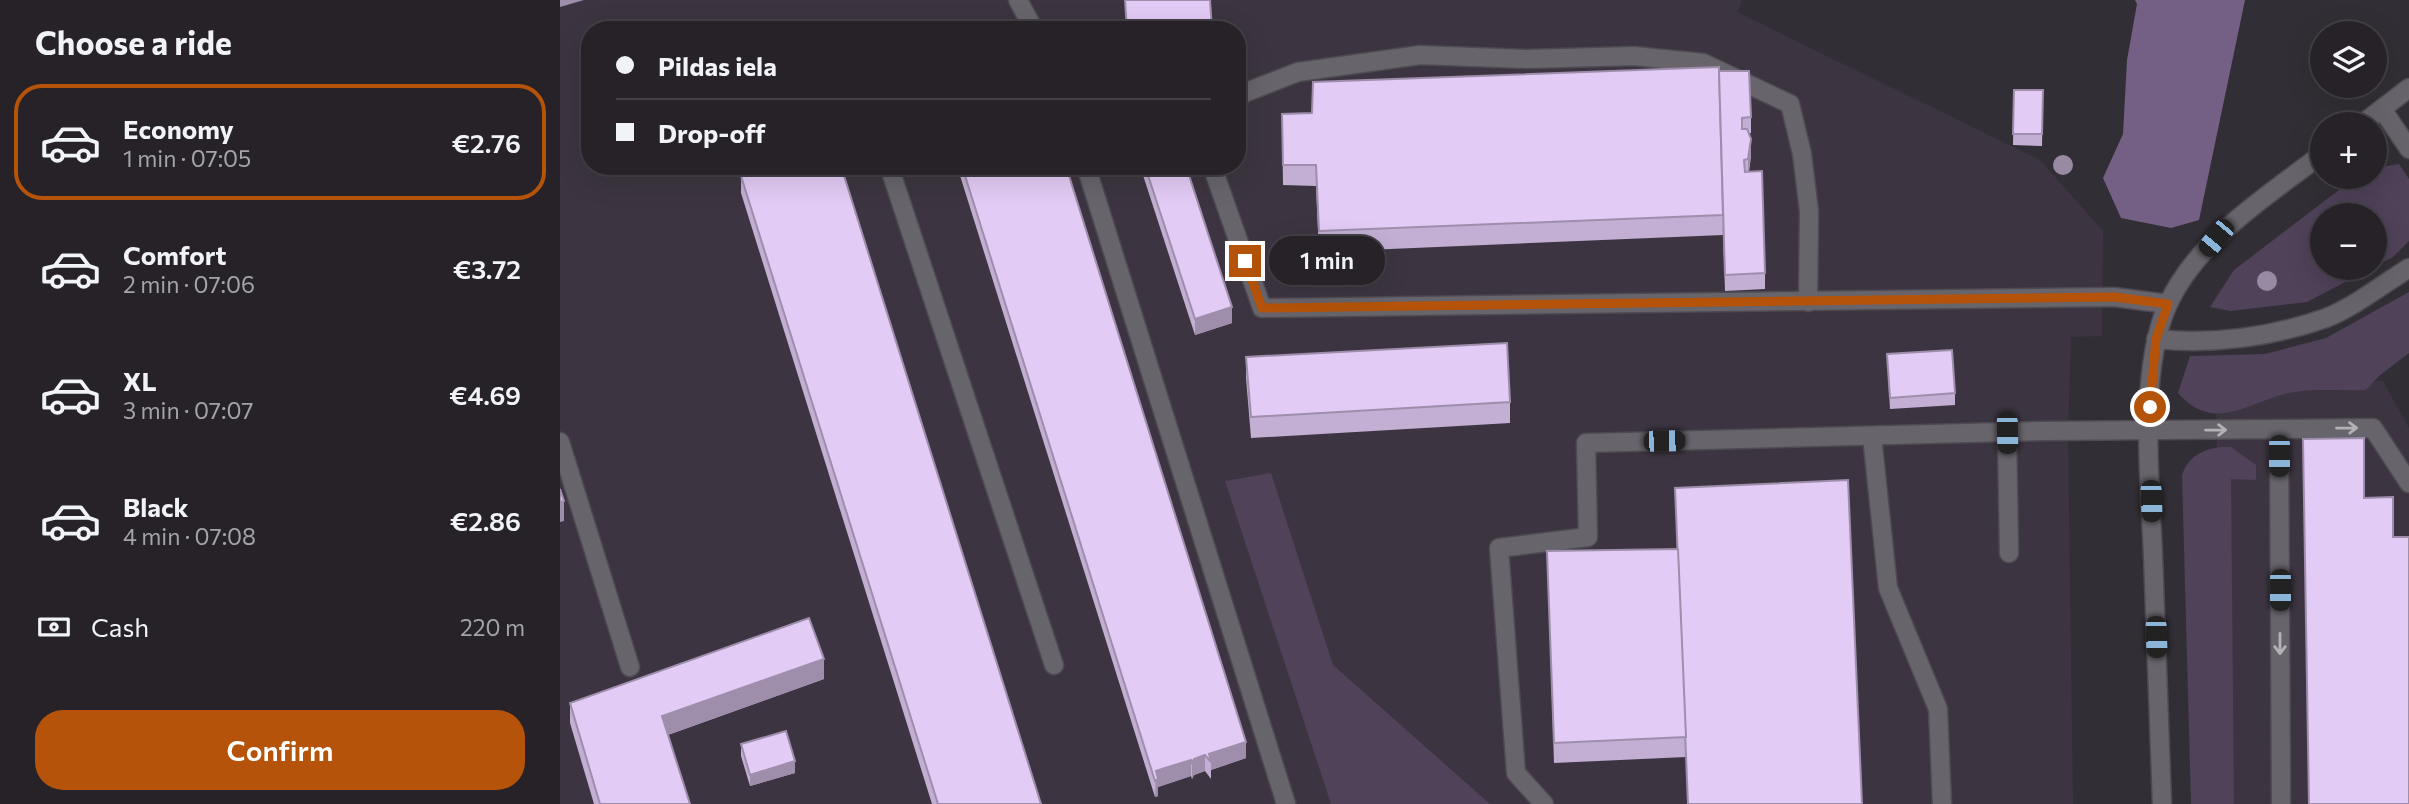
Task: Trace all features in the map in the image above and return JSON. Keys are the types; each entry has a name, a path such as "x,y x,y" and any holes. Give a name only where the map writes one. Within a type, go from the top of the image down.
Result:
{"street":[{"path":"1018,0 1029,21"},
{"path":"1246,92 1298,72 1420,55 1527,59 1634,56 1703,63 1790,104 1802,155 1809,211 1808,302"},
{"path":"2378,112 2409,88"},
{"path":"2382,109 2409,149"},
{"path":"2162,804 2148,429 2156,339 2168,304 2187,273 2216,238 2310,164"},
{"path":"892,175 1054,664"},
{"path":"1090,175 1286,804"},
{"path":"1215,175 1262,308 2114,297 2168,304"},
{"path":"2156,339 2189,342 2240,339 2327,317 2409,268"},
{"path":"1544,804 1516,774 1499,548 1588,537 1586,443 2148,429 2373,428 2409,483"},
{"path":"2279,429 2281,804"},
{"path":"2007,433 2009,554"},
{"path":"1872,436 1888,588 1938,709 1942,804"},
{"path":"560,442 630,667"}],"shaded area":[{"path":"560,0 1742,0 1738,12 1747,17 2040,160 2103,231 2102,336 2071,337 2068,433 2073,804 560,804"},
{"path":"2135,0 2245,0 2199,220 2171,228 2121,218 2103,178 2123,134 2127,60 2137,4"},
{"path":"2399,164 2409,179 2409,241 2387,260 2387,203 2322,203 2340,189 2387,189 2387,166"},
{"path":"2310,212 2310,280 2349,280 2307,302 2230,311 2210,307 2234,270"},
{"path":"2409,292 2409,353 2379,376 2366,390 2298,391 2232,412 2218,413 2205,412 2191,405 2178,393 2190,356 2265,354 2326,338"},
{"path":"2383,381 2409,428 2409,804 2221,804 2216,385"},
{"path":"2221,447 2231,447 2256,465 2256,480 2231,479 2234,804 2191,804 2182,475 2188,463 2197,455"},
{"path":"1271,473 1333,665 1490,804 1331,804 1225,481"}],"building":[{"path":"1125,0 1210,0 1211,21 1126,21"},
{"path":"1719,67 1723,215 1319,231 1316,165 1283,165 1282,114 1312,113 1313,82"},
{"path":"1719,71 1749,71 1751,117 1742,118 1742,129 1747,129 1751,139 1748,159 1744,160 1745,172 1762,171 1765,273 1725,275"},
{"path":"2014,90 2043,90 2042,134 2013,134"},
{"path":"844,175 1041,804 938,804 741,176"},
{"path":"965,175 1069,175 1246,742 1209,754 1211,762 1205,755 1194,759 1192,763 1191,760 1156,771 1158,779 1155,781"},
{"path":"1148,175 1189,175 1232,307 1195,319"},
{"path":"1507,343 1510,402 1251,417 1246,357"},
{"path":"1952,350 1955,393 1890,398 1887,354"},
{"path":"2364,438 2364,498 2393,497 2393,537 2409,537 2409,804 2309,804 2303,439"},
{"path":"1848,480 1862,804 1688,804 1675,488"},
{"path":"1678,549 1686,737 1554,743 1547,551"},
{"path":"809,618 824,659 662,716 690,804 600,804 570,703"},
{"path":"786,731 795,761 750,775 741,744"}],"route":[{"path":"1245,261 1262,308 2126,297 2168,304 2156,339 2150,407"}]}
